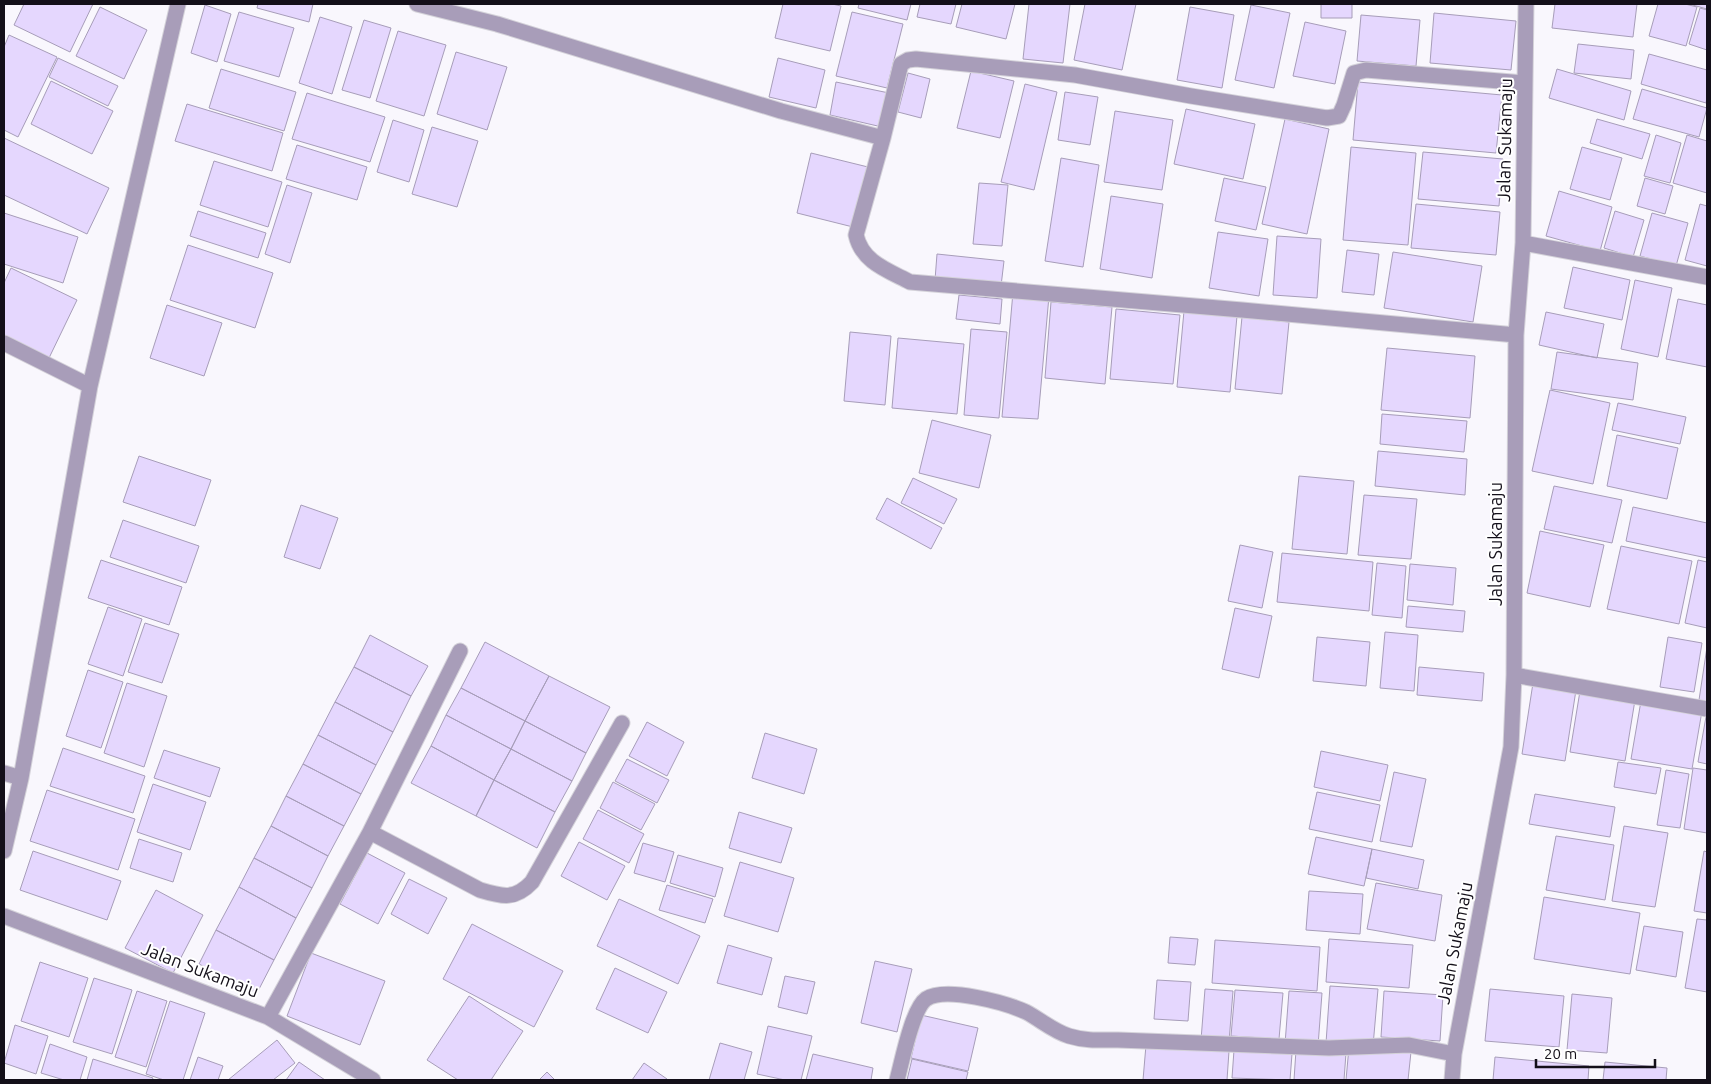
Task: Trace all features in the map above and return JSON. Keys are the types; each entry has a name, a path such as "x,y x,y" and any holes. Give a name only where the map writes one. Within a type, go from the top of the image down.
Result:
{"street":[{"path":"4,851 21,778 90,386 178,4"},
{"path":"417,4 496,24 781,111 883,138"},
{"name":"Jalan Sukamaju","path":"1452,1080 1454,1054 1511,747 1514,675 1516,335 1523,243 1526,4"},
{"path":"1516,335 910,282 877,265 866,257 858,246 856,235 901,64 908,60 925,60 1075,76 1327,118 1339,116 1354,72 1366,70 1524,83"},
{"path":"1523,243 1707,277"},
{"path":"4,342 90,386"},
{"path":"268,1017 370,832 460,651"},
{"path":"1514,675 1707,709"},
{"path":"370,832 480,890 499,896 512,895 524,891 532,882 622,723"},
{"path":"4,773 21,778"},
{"name":"Jalan Sukamaju","path":"4,916 268,1017 373,1080"},
{"path":"897,1080 915,1014 926,999 948,993 1001,1002 1028,1013 1050,1029 1090,1041 1118,1040 1329,1048 1409,1045 1454,1054"}],"building":[{"path":"24,4 93,4 70,52 14,25"},
{"path":"258,4 313,4 309,22 257,8"},
{"path":"783,4 832,4 841,6 830,51 775,38"},
{"path":"859,4 911,4 907,20 858,8"},
{"path":"920,4 956,4 951,24 917,17"},
{"path":"962,4 1015,4 1006,39 956,27"},
{"path":"1029,4 1070,4 1063,63 1023,59"},
{"path":"1085,4 1136,4 1122,70 1074,60"},
{"path":"1321,4 1352,4 1352,18 1321,18"},
{"path":"1555,4 1637,4 1633,37 1552,28"},
{"path":"1658,4 1685,4 1697,7 1686,46 1649,36"},
{"path":"1689,4 1707,4 1707,9"},
{"path":"205,5 231,14 217,62 191,53"},
{"path":"1251,5 1290,13 1274,88 1235,80"},
{"path":"100,7 147,30 124,79 76,56"},
{"path":"1190,7 1234,15 1222,88 1177,80"},
{"path":"1700,8 1707,10 1707,50 1689,44"},
{"path":"239,12 294,28 279,77 224,61"},
{"path":"852,12 903,24 887,88 836,76"},
{"path":"1434,13 1516,21 1511,70 1430,63"},
{"path":"1361,15 1420,20 1416,66 1357,61"},
{"path":"320,17 352,27 332,94 299,83"},
{"path":"364,20 391,28 370,98 342,90"},
{"path":"1305,22 1346,31 1335,84 1293,76"},
{"path":"398,31 446,45 424,116 376,101"},
{"path":"9,35 57,57 18,137 4,130 4,47"},
{"path":"1578,44 1634,50 1631,79 1574,73"},
{"path":"456,52 507,67 487,130 437,114"},
{"path":"1649,54 1707,70 1706,103 1641,84"},
{"path":"58,58 118,86 108,106 49,77"},
{"path":"778,58 825,70 816,108 769,97"},
{"path":"221,69 296,92 284,131 209,108"},
{"path":"1557,69 1631,91 1624,120 1549,98"},
{"path":"971,71 1014,81 1000,138 957,128"},
{"path":"908,73 930,79 921,118 898,112"},
{"path":"51,81 113,111 92,154 31,124"},
{"path":"836,82 889,93 882,127 830,115"},
{"path":"1358,82 1502,95 1496,153 1353,140"},
{"path":"1025,84 1057,92 1034,190 1001,182"},
{"path":"1642,89 1707,108 1699,137 1633,119"},
{"path":"1065,92 1098,97 1090,145 1058,140"},
{"path":"307,93 385,117 370,162 292,139"},
{"path":"187,104 283,133 272,171 175,141"},
{"path":"1186,109 1255,124 1243,179 1174,164"},
{"path":"1115,111 1173,120 1162,190 1104,182"},
{"path":"1285,119 1329,129 1307,234 1262,224"},
{"path":"1597,119 1650,134 1642,159 1590,143"},
{"path":"393,120 424,130 409,182 377,172"},
{"path":"432,127 478,141 457,207 412,194"},
{"path":"1656,135 1681,143 1670,183 1644,176"},
{"path":"1687,135 1707,141 1707,193 1673,183"},
{"path":"4,138 109,188 87,234 4,195"},
{"path":"297,145 367,167 357,200 286,179"},
{"path":"1351,147 1416,153 1408,245 1343,240"},
{"path":"1582,147 1622,158 1610,200 1570,189"},
{"path":"1423,152 1503,159 1499,206 1418,199"},
{"path":"811,153 868,167 853,227 797,213"},
{"path":"1061,158 1099,165 1083,267 1045,261"},
{"path":"214,161 282,182 268,227 200,205"},
{"path":"1224,178 1266,187 1256,230 1215,221"},
{"path":"1645,178 1673,186 1665,214 1637,206"},
{"path":"979,183 1008,185 1002,246 973,244"},
{"path":"287,185 312,193 290,263 265,254"},
{"path":"1559,191 1612,207 1600,251 1546,236"},
{"path":"1111,196 1163,204 1152,278 1100,269"},
{"path":"1416,204 1500,212 1496,255 1411,248"},
{"path":"1700,204 1707,206 1707,266 1685,260"},
{"path":"198,211 266,233 258,258 190,236"},
{"path":"1615,211 1644,220 1633,257 1604,248"},
{"path":"4,213 78,237 63,283 4,264"},
{"path":"1652,213 1688,223 1676,266 1640,256"},
{"path":"1218,232 1268,239 1259,296 1209,288"},
{"path":"1277,236 1321,239 1317,298 1273,295"},
{"path":"188,245 273,273 255,328 170,300"},
{"path":"1347,250 1379,254 1374,295 1342,292"},
{"path":"1393,252 1482,266 1473,322 1384,308"},
{"path":"937,254 1004,261 1001,286 935,280"},
{"path":"1573,267 1630,280 1622,320 1564,308"},
{"path":"11,268 77,300 49,358 4,336 4,283"},
{"path":"1635,280 1672,288 1658,357 1621,349"},
{"path":"1013,292 1049,296 1038,419 1002,417"},
{"path":"959,295 1002,299 1000,324 956,319"},
{"path":"1678,299 1707,305 1707,367 1666,359"},
{"path":"1051,302 1112,307 1105,384 1045,378"},
{"path":"167,305 222,323 204,376 150,358"},
{"path":"1116,309 1180,315 1173,384 1110,379"},
{"path":"1184,311 1237,316 1230,392 1177,387"},
{"path":"1546,312 1604,324 1597,358 1539,345"},
{"path":"1242,317 1289,322 1282,394 1235,389"},
{"path":"971,329 1007,332 999,418 964,415"},
{"path":"850,332 891,336 885,405 844,401"},
{"path":"898,338 964,344 957,414 892,408"},
{"path":"1387,348 1475,356 1470,418 1381,410"},
{"path":"1557,352 1638,363 1633,400 1551,389"},
{"path":"1550,390 1610,403 1593,484 1532,471"},
{"path":"1618,403 1686,417 1680,444 1612,430"},
{"path":"1382,414 1467,421 1464,452 1380,444"},
{"path":"932,420 991,435 979,488 919,473"},
{"path":"1617,435 1678,448 1667,499 1607,486"},
{"path":"1378,451 1467,459 1465,495 1375,486"},
{"path":"139,456 211,480 195,526 123,502"},
{"path":"1299,476 1354,481 1347,554 1292,549"},
{"path":"913,478 957,499 944,524 901,503"},
{"path":"1554,486 1622,500 1612,543 1544,529"},
{"path":"1364,495 1417,499 1411,559 1358,555"},
{"path":"887,498 942,528 931,549 876,519"},
{"path":"301,505 338,518 320,569 284,557"},
{"path":"1633,507 1707,523 1707,558 1626,541"},
{"path":"123,520 199,546 186,583 110,557"},
{"path":"1540,531 1604,545 1590,607 1527,593"},
{"path":"1240,545 1273,552 1262,608 1228,601"},
{"path":"1621,546 1692,561 1679,624 1607,609"},
{"path":"1282,553 1373,562 1369,611 1277,602"},
{"path":"101,560 182,587 169,625 88,598"},
{"path":"1698,560 1707,562 1707,628 1685,623"},
{"path":"1377,563 1406,566 1402,618 1372,615"},
{"path":"1410,564 1456,568 1453,605 1407,600"},
{"path":"1408,606 1465,611 1463,632 1406,627"},
{"path":"108,607 142,619 123,676 88,664"},
{"path":"1235,608 1272,616 1259,678 1222,669"},
{"path":"145,623 179,634 162,683 128,672"},
{"path":"1385,632 1418,635 1414,691 1380,688"},
{"path":"370,635 428,666 411,696 354,667"},
{"path":"1317,637 1370,642 1366,686 1313,681"},
{"path":"1668,637 1702,643 1694,692 1660,687"},
{"path":"485,642 549,676 525,721 461,688"},
{"path":"1707,647 1707,702 1699,700"},
{"path":"354,667 411,696 393,732 335,702"},
{"path":"1419,667 1484,673 1482,701 1417,695"},
{"path":"88,670 123,682 101,748 66,736"},
{"path":"549,676 610,707 586,753 525,721"},
{"path":"127,683 167,696 144,767 104,753"},
{"path":"1533,683 1576,690 1565,761 1522,754"},
{"path":"461,688 525,721 511,749 446,715"},
{"path":"1580,691 1635,700 1625,761 1570,752"},
{"path":"1641,701 1702,711 1692,769 1631,759"},
{"path":"335,702 393,732 376,765 318,735"},
{"path":"1707,711 1707,764 1698,762"},
{"path":"446,715 511,749 494,780 431,746"},
{"path":"525,721 586,753 572,781 511,749"},
{"path":"647,722 684,742 667,776 629,756"},
{"path":"765,733 817,749 804,794 752,778"},
{"path":"318,735 376,765 361,794 303,764"},
{"path":"431,746 494,780 476,816 411,783"},
{"path":"63,748 145,776 133,813 50,786"},
{"path":"511,749 572,781 555,812 494,780"},
{"path":"164,750 220,768 210,797 154,778"},
{"path":"1321,751 1388,765 1380,801 1314,787"},
{"path":"627,759 669,780 657,803 615,781"},
{"path":"1618,762 1661,768 1656,794 1614,787"},
{"path":"303,764 361,794 344,826 286,796"},
{"path":"1693,768 1707,770 1707,833 1684,829"},
{"path":"1666,770 1689,774 1680,828 1657,825"},
{"path":"1394,772 1426,779 1412,847 1380,841"},
{"path":"494,780 555,812 537,848 476,816"},
{"path":"613,782 655,804 641,830 600,808"},
{"path":"153,784 206,802 190,850 137,832"},
{"path":"47,790 135,819 118,870 30,841"},
{"path":"1317,792 1380,805 1372,842 1309,829"},
{"path":"1535,794 1615,807 1610,837 1529,824"},
{"path":"286,796 344,826 328,856 271,826"},
{"path":"598,810 644,834 629,863 583,839"},
{"path":"739,812 792,828 781,863 729,848"},
{"path":"271,826 328,856 312,888 254,858"},
{"path":"1624,826 1668,833 1655,907 1612,901"},
{"path":"1556,836 1614,845 1605,900 1546,890"},
{"path":"1316,837 1372,849 1364,886 1308,874"},
{"path":"139,839 182,853 173,882 130,868"},
{"path":"579,842 625,866 607,900 561,876"},
{"path":"643,843 674,852 665,882 634,873"},
{"path":"1372,849 1424,860 1418,889 1366,878"},
{"path":"33,851 121,881 107,920 20,890"},
{"path":"1704,851 1707,852 1707,913 1694,911"},
{"path":"367,853 405,873 378,924 340,904"},
{"path":"678,855 723,868 715,897 670,883"},
{"path":"254,858 312,888 296,918 239,887"},
{"path":"740,862 794,878 778,932 724,916"},
{"path":"409,879 447,898 428,934 391,914"},
{"path":"1376,883 1442,895 1435,941 1367,929"},
{"path":"667,885 713,899 705,923 659,910"},
{"path":"239,887 296,918 274,960 216,930"},
{"path":"156,890 203,915 173,973 125,948"},
{"path":"1309,891 1363,894 1360,934 1306,930"},
{"path":"1544,897 1640,913 1630,974 1534,959"},
{"path":"619,899 700,936 678,984 597,946"},
{"path":"1697,919 1707,920 1707,992 1685,988"},
{"path":"472,924 563,971 534,1027 443,979"},
{"path":"1644,926 1683,932 1676,977 1636,970"},
{"path":"216,930 274,960 257,993 199,964"},
{"path":"1170,937 1198,939 1195,965 1168,963"},
{"path":"1329,939 1413,945 1409,988 1326,982"},
{"path":"1215,940 1320,947 1317,991 1212,983"},
{"path":"728,945 772,958 762,995 717,983"},
{"path":"311,953 385,981 360,1045 287,1016"},
{"path":"875,961 912,969 897,1032 861,1023"},
{"path":"40,962 88,978 69,1037 21,1021"},
{"path":"615,968 667,992 648,1033 596,1009"},
{"path":"785,976 815,982 807,1014 778,1007"},
{"path":"94,978 132,990 112,1054 73,1042"},
{"path":"1157,980 1191,982 1188,1021 1154,1019"},
{"path":"1330,986 1378,989 1373,1046 1326,1043"},
{"path":"1205,989 1233,991 1229,1042 1201,1040"},
{"path":"1490,989 1564,996 1559,1047 1485,1041"},
{"path":"1235,990 1283,993 1279,1039 1231,1036"},
{"path":"137,991 167,1001 146,1067 115,1057"},
{"path":"1289,991 1322,993 1318,1046 1285,1044"},
{"path":"1384,991 1443,995 1440,1041 1381,1037"},
{"path":"1572,994 1612,998 1607,1053 1567,1050"},
{"path":"469,996 523,1031 491,1080 458,1080 427,1060"},
{"path":"170,1001 205,1013 183,1080 164,1080 146,1074"},
{"path":"921,1015 978,1028 968,1071 911,1058"},
{"path":"15,1025 48,1036 36,1074 4,1063"},
{"path":"768,1026 812,1036 801,1080 785,1080 757,1074"},
{"path":"277,1040 295,1063 273,1080 228,1080"},
{"path":"720,1043 752,1052 744,1080 709,1080"},
{"path":"50,1044 87,1057 80,1080 64,1080 41,1073"},
{"path":"1146,1045 1229,1051 1227,1080 1143,1080"},
{"path":"1349,1047 1411,1052 1408,1080 1346,1080"},
{"path":"1234,1050 1292,1054 1290,1080 1232,1078"},
{"path":"1296,1050 1346,1053 1344,1080 1294,1080"},
{"path":"813,1054 873,1068 871,1080 806,1080"},
{"path":"198,1057 223,1066 218,1080 190,1080"},
{"path":"1495,1057 1589,1066 1588,1080 1493,1080"},
{"path":"93,1059 153,1078 152,1080 87,1080"},
{"path":"912,1059 968,1072 966,1080 907,1080"},
{"path":"299,1062 325,1080 286,1080"},
{"path":"1605,1062 1667,1068 1666,1080 1603,1080"},
{"path":"644,1063 667,1079 632,1080"},
{"path":"547,1072 555,1080 539,1080"}]}
